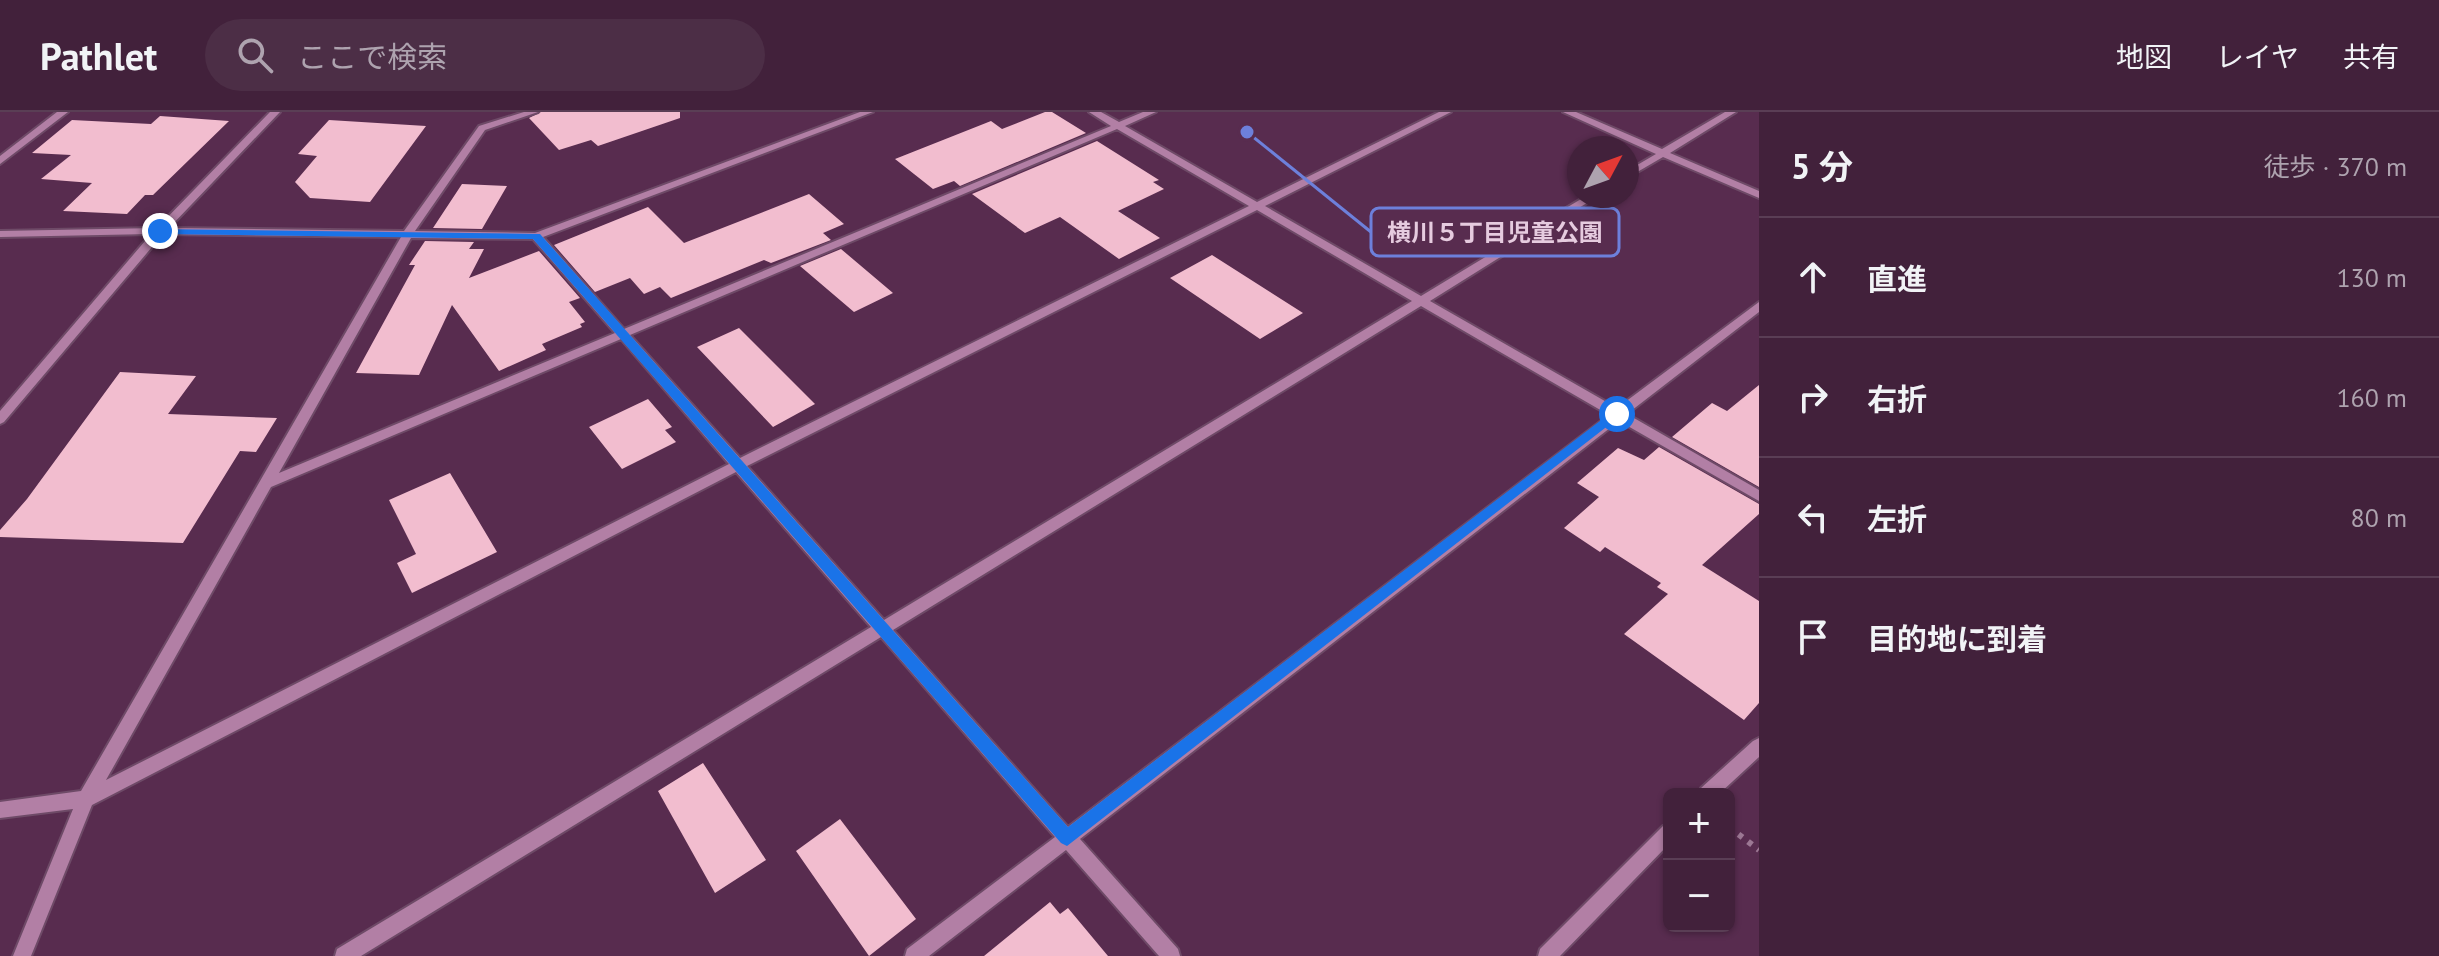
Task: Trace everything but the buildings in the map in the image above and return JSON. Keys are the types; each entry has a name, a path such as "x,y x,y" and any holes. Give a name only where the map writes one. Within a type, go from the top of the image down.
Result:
{"street":[{"path":"0,161 63,112"},
{"path":"0,419 160,231 275,112"},
{"path":"22,956 86,799 409,232 493,112"},
{"path":"482,128 533,112"},
{"path":"0,234 160,231 536,236 868,112"},
{"path":"1094,112 1759,496"},
{"path":"265,484 1151,112"},
{"path":"0,810 86,799 738,465 1446,112"},
{"path":"1568,112 1759,195"},
{"path":"1639,168 1731,112"},
{"path":"344,956 1573,208"},
{"path":"536,236 1171,956"},
{"path":"914,956 1759,306"},
{"path":"1714,788 1759,746"},
{"path":"1547,956 1663,838"}],"path":[{"path":"1735,832 1759,850"}],"place":[{"name":"横川５丁目児童公園","path":"1247,132"}],"route":[{"path":"160,231 536,236 1067,838 1617,414"}]}
